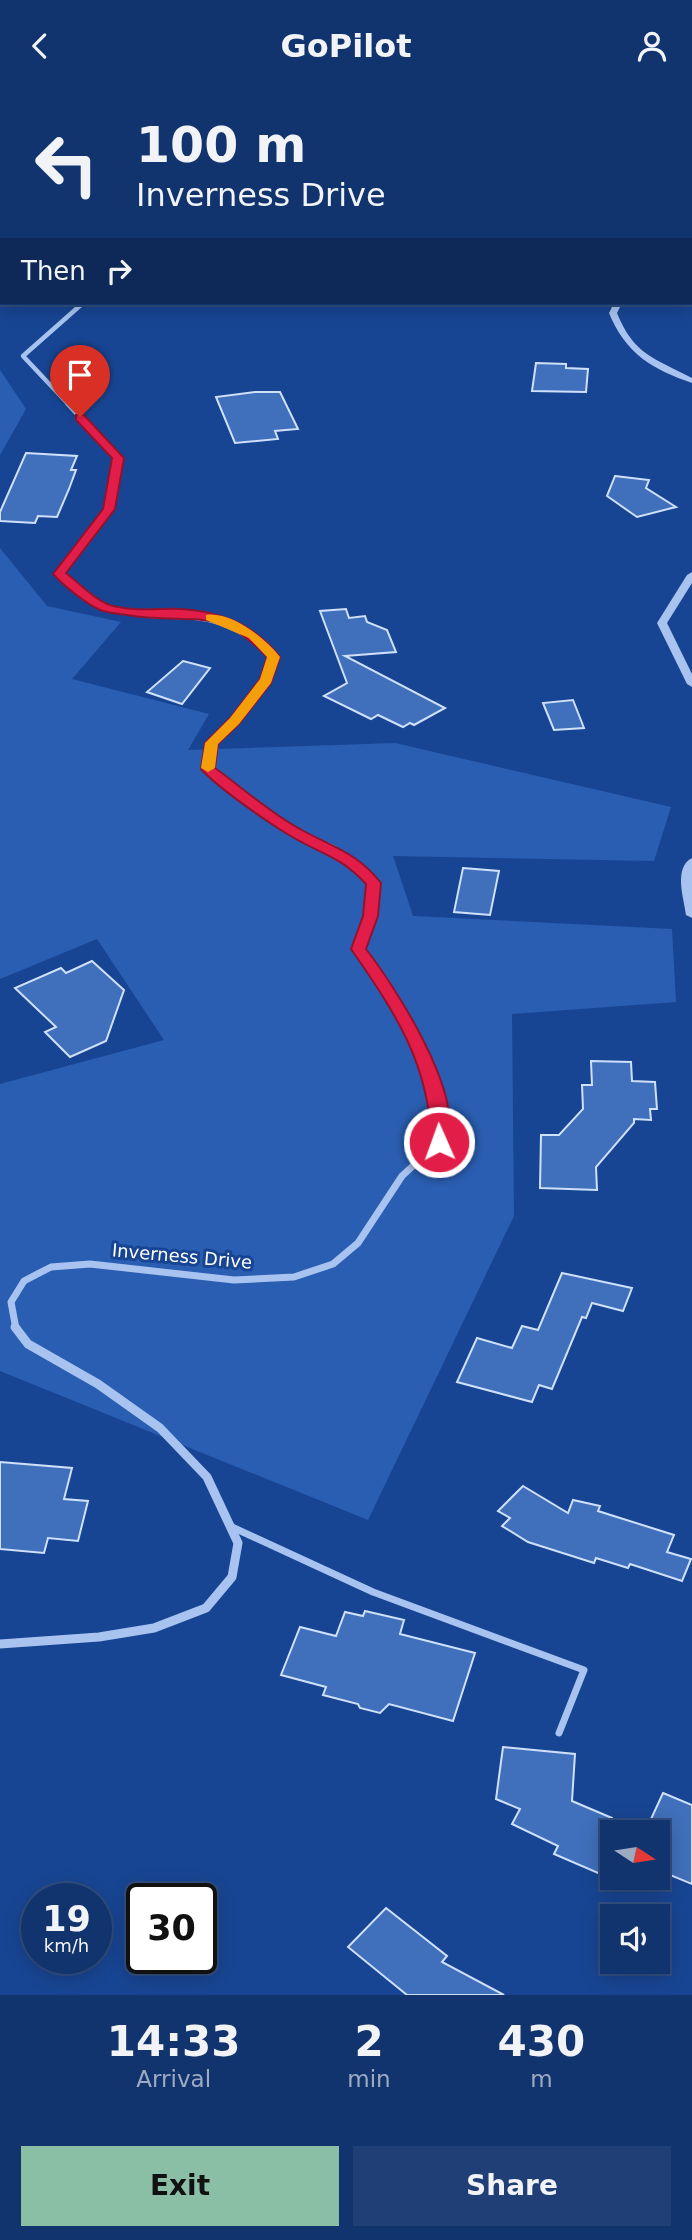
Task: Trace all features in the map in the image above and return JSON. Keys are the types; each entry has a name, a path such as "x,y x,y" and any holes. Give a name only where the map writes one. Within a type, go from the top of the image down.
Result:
{"street":[{"name":"Inverness Drive","path":"0,1644 99,1637 155,1628 206,1608 232,1577 238,1543 208,1477 160,1428 98,1384 28,1344 14,1326 11,1302 24,1281 51,1267 90,1263 234,1280 294,1277 333,1264 358,1243 402,1176 439,1142 439,1110 428,1066 384,983 358,949 370,916 374,883 356,864 332,848 295,832 208,769 211,743 235,721 266,680 273,657 253,635 219,619 181,613 140,614 104,607 59,574 109,509 118,458 23,356 81,305"},
{"path":"617,305 613,313 627,345 645,358 692,381"},
{"path":"692,576 662,622 692,684"},
{"path":"692,862 686,875 692,915"}],"lane":[{"path":"230,1526 373,1592 584,1670 559,1733"}],"shaded area":[{"path":"0,370 26,409 0,455"},
{"path":"0,548 47,606 121,622 72,679 209,714 188,750 395,743 671,807 654,861 393,856 413,916 672,929 676,1002 512,1014 514,1216 368,1520 0,1371 0,1084 164,1040 97,939 0,979"}],"building":[{"path":"536,363 566,364 566,368 588,369 586,392 532,391"},
{"path":"280,392 298,429 275,431 278,439 235,443 216,397"},
{"path":"26,453 77,456 71,470 76,470 69,489 57,517 38,516 35,523 0,521 0,512"},
{"path":"615,476 649,480 646,488 676,507 637,517 607,496"},
{"path":"346,609 349,618 365,616 367,622 387,630 396,652 345,656 445,708 414,725 410,723 403,727 378,715 371,719 324,696 347,683 320,611"},
{"path":"183,661 210,668 182,704 147,692"},
{"path":"573,700 584,728 554,730 543,703"},
{"path":"463,868 499,871 490,915 454,912"},
{"path":"92,961 124,990 106,1041 70,1057 45,1032 56,1027 15,988 61,968 66,973"},
{"path":"591,1061 631,1062 632,1081 655,1082 657,1109 650,1109 651,1120 634,1119 634,1123 596,1167 597,1190 540,1188 541,1135 559,1135 583,1109 582,1085 592,1085"},
{"path":"562,1273 632,1288 623,1311 592,1303 586,1318 582,1317 552,1389 539,1385 532,1402 457,1382 477,1338 512,1348 522,1326 538,1330"},
{"path":"0,1462 72,1468 64,1499 88,1501 78,1541 48,1538 44,1553 0,1549"},
{"path":"523,1486 568,1513 573,1500 600,1506 598,1511 674,1535 667,1552 691,1559 682,1581 630,1564 628,1568 596,1558 594,1563 528,1542 502,1526 510,1518 498,1511"},
{"path":"365,1611 404,1620 400,1634 475,1653 453,1721 389,1704 380,1713 360,1708 358,1704 323,1695 326,1687 281,1675 300,1627 336,1636 345,1612 363,1616"},
{"path":"503,1747 575,1754 572,1801 612,1818 600,1820 600,1874 554,1854 558,1846 512,1824 520,1809 496,1799"},
{"path":"663,1793 692,1805 692,1884 670,1875 670,1820 651,1820"},
{"path":"386,1908 447,1956 442,1962 504,1995 407,1995 348,1947"}],"slow traffic":[{"path":"208,768 211,743 235,721 266,680 273,657 253,635 210,617"}],"route":[{"path":"80,417 118,458 109,509 59,574 104,607 140,614 181,613 219,619 253,635 273,657 266,680 235,721 211,743 208,769 256,801 295,832 332,848 356,864 374,883 370,916 358,949 384,983 428,1066 439,1110 439,1142"}]}
